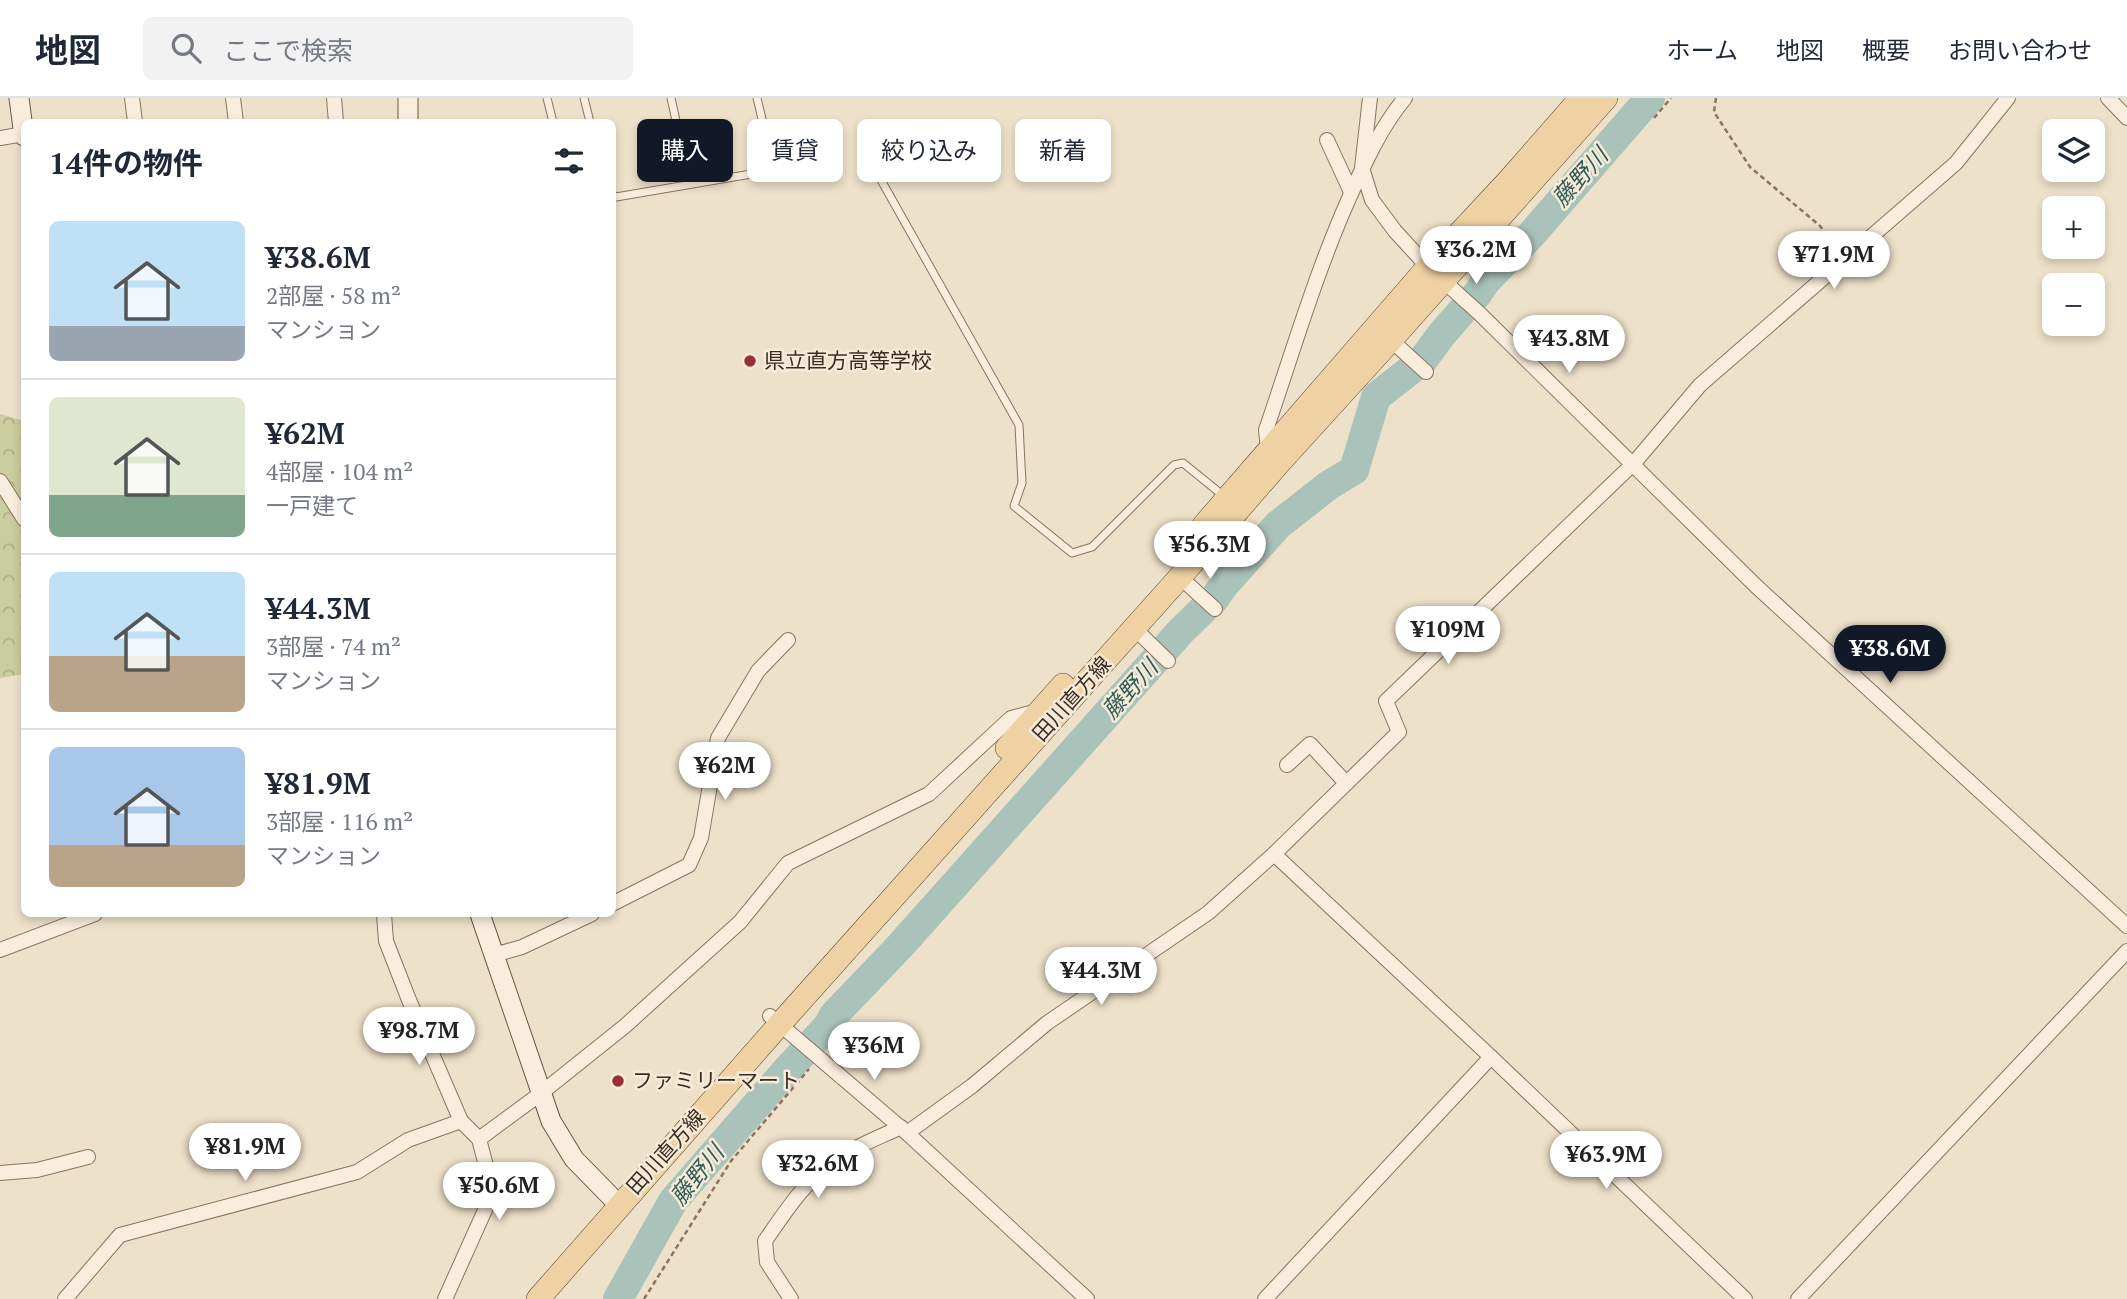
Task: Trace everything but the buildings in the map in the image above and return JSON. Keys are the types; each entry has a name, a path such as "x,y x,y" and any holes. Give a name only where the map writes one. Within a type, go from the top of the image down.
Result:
{"main road":[{"name":"田川直方線","path":"521,1299 777,1022 1047,715 1168,568 1392,341 1510,179 1581,98"},
{"name":"田川直方線","path":"1047,715 1135,629 1180,577 1268,450 1440,278 1606,98"},
{"name":"田川直方線","path":"538,1299 614,1201"}],"street":[{"path":"19,98 22,119"},
{"path":"132,98 135,119"},
{"path":"233,98 236,119"},
{"path":"334,98 336,119"},
{"path":"408,98 408,119"},
{"path":"1370,98 1362,168 1372,200 1395,231 1440,278 1634,463 1756,586 2127,926"},
{"path":"1268,450 1266,430 1330,239 1362,168 1391,115 1405,98"},
{"path":"790,1299 767,1262 765,1241 790,1205 818,1173 837,1158 904,1130 972,1086 1047,1023 1208,913 1273,855 1399,732 1386,701 1634,463 1700,385 1955,163 2008,98"},
{"path":"2108,98 2127,118"},
{"path":"0,138 21,135"},
{"path":"1327,140 1351,192"},
{"path":"1392,341 1426,372"},
{"path":"0,481 21,514"},
{"path":"1180,577 1215,609"},
{"path":"1135,629 1168,661"},
{"path":"616,902 690,865 701,838 718,738 758,671 788,640"},
{"path":"479,1139 625,1026 740,922 788,863 929,794 1011,718 1047,715"},
{"path":"1287,765 1310,744 1346,783"},
{"path":"1273,855 1491,1057 1745,1299"},
{"path":"0,950 87,917"},
{"path":"384,917 386,940 461,1121 479,1139 491,1185 485,1210 445,1299"},
{"path":"481,917 551,1121 574,1159 614,1201"},
{"path":"495,956 522,947 586,917"},
{"path":"1798,1299 2127,951"},
{"path":"777,1022 904,1130 1087,1299"},
{"path":"1265,1299 1491,1057"},
{"path":"65,1299 120,1235 357,1172 408,1140 461,1121"},
{"path":"0,1173 37,1170 88,1157"}],"lane":[{"path":"547,98 552,119"},
{"path":"584,98 589,119"},
{"path":"671,98 690,184"},
{"path":"616,197 764,172 772,161 757,98"},
{"path":"882,182 1019,425 1022,483 1014,506 1073,553 1092,547 1174,465 1183,463 1233,503"}],"path":[{"path":"1654,118 1671,98"},
{"path":"1716,98 1714,112 1750,167 1819,225 1848,256"},
{"path":"644,1299 731,1161 818,1058"}],"green space":[{"path":"0,414 21,420 21,674 0,678"}],"waterway":[{"name":"藤野川","path":"618,1299 673,1201 828,1026 834,1015 900,946 1278,525 1329,485 1354,470 1376,397 1422,361 1486,281 1531,235 1650,98"}],"place":[{"name":"県立直方高等学校","path":"750,361"},
{"name":"ファミリーマート","path":"618,1081"}]}
